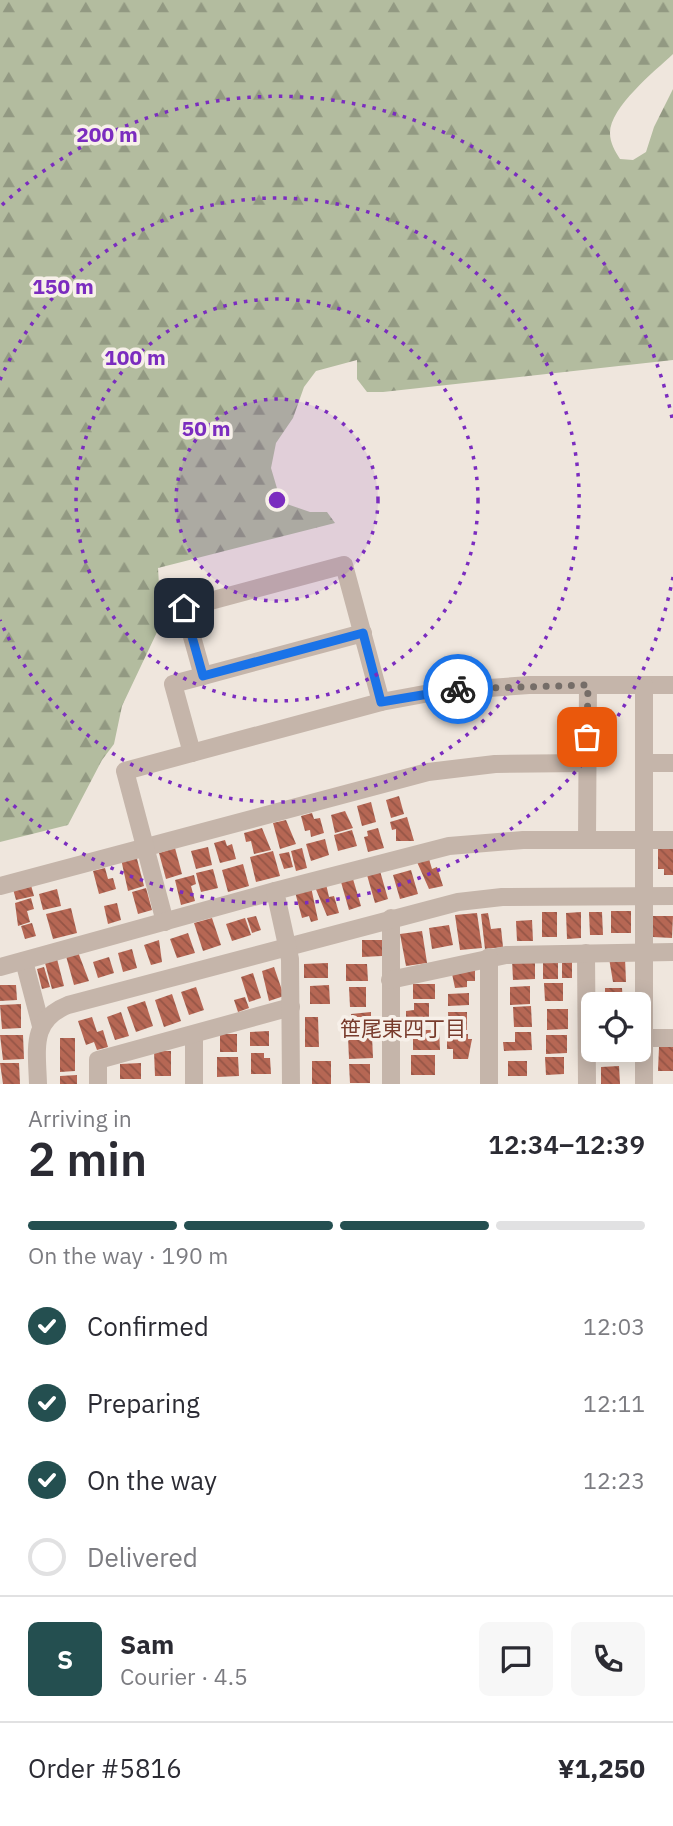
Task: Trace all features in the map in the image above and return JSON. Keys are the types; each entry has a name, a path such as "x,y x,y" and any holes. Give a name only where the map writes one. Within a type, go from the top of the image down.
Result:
{"street":[{"path":"203,676 184,608 344,565 381,702"},
{"path":"192,753 173,684 363,633"},
{"path":"587,840 588,685"},
{"path":"644,685 644,992"},
{"path":"165,922 125,771 381,702 472,688 673,685"},
{"path":"0,886 428,772 504,764 587,763"},
{"path":"644,763 673,763"},
{"path":"0,967 449,846 587,840 673,840"},
{"path":"275,891 288,945 291,1007 290,1084"},
{"path":"41,1026 47,1017 68,1005 458,902 502,897 673,896"},
{"path":"391,918 391,1084"},
{"path":"390,980 489,957 673,952"},
{"path":"586,953 587,1084"},
{"path":"489,957 489,1084"},
{"path":"24,961 41,1026 38,1084"},
{"path":"98,1084 98,1060 291,1007"},
{"path":"194,1035 194,1084"},
{"path":"651,1038 673,1038"},
{"path":"644,1062 644,1084"}],"green space":[{"path":"0,0 673,0 673,54 625,101 617,112 610,133 620,159 633,160 646,152 654,127 673,89 673,360 383,392 367,392 357,379 357,360 316,371 304,387 293,418 276,443 271,468 281,502 310,512 327,512 335,523 158,568 158,630 122,706 114,744 102,760 68,825 0,842"}],"building":[{"path":"399,796 404,814 391,818 386,800"},
{"path":"371,802 376,822 362,826 357,806"},
{"path":"345,811 353,828 335,833 331,815"},
{"path":"312,813 314,819 320,818 324,833 311,837 310,830 305,831 301,816"},
{"path":"407,817 414,841 396,841 396,829 392,830 390,822"},
{"path":"286,820 296,844 280,849 273,823"},
{"path":"262,828 271,850 254,854 251,841 246,842 244,833"},
{"path":"378,828 384,848 368,852 364,837 368,836 367,831"},
{"path":"352,830 357,846 338,851 334,835"},
{"path":"325,839 329,855 311,861 306,844"},
{"path":"225,840 227,846 232,844 236,859 220,863 214,843"},
{"path":"208,847 212,865 196,869 191,851"},
{"path":"658,847 673,847 673,875 664,875 664,869 658,869"},
{"path":"175,848 182,874 166,879 159,853"},
{"path":"302,848 307,868 296,871 291,851"},
{"path":"273,851 280,876 256,882 250,857"},
{"path":"289,852 293,867 284,869 279,854"},
{"path":"136,855 144,886 128,891 121,859"},
{"path":"429,859 432,869 437,867 443,886 429,889 417,862"},
{"path":"243,864 249,886 228,892 222,870"},
{"path":"105,868 108,879 113,878 116,889 99,894 93,871"},
{"path":"213,869 218,888 201,892 196,873"},
{"path":"411,870 418,894 400,899 393,875"},
{"path":"380,871 388,899 375,903 367,875"},
{"path":"194,875 196,884 191,886 195,901 181,905 175,880"},
{"path":"29,878 34,896 16,900 13,889"},
{"path":"353,879 361,906 349,910 341,882"},
{"path":"326,884 329,897 334,896 339,913 327,916 315,887"},
{"path":"311,887 318,920 311,922 309,916 302,918 295,892"},
{"path":"146,888 152,910 138,914 132,892"},
{"path":"57,889 61,906 43,910 39,894"},
{"path":"31,898 34,909 27,911 30,922 18,926 15,903"},
{"path":"117,903 121,920 108,924 104,906"},
{"path":"71,908 77,933 53,939 46,914"},
{"path":"611,911 631,911 631,933 611,933"},
{"path":"542,912 557,912 557,937 542,937"},
{"path":"581,912 581,938 567,939 566,913"},
{"path":"589,912 602,912 603,935 590,935"},
{"path":"477,913 482,948 460,950 455,915"},
{"path":"488,913 491,929 501,928 503,947 485,949 481,914"},
{"path":"256,916 261,930 252,933 247,918"},
{"path":"653,916 673,916 672,938 653,937"},
{"path":"212,918 221,945 203,951 194,923"},
{"path":"245,918 251,935 232,941 226,924"},
{"path":"532,920 533,941 517,941 516,921"},
{"path":"32,923 36,936 25,939 21,926"},
{"path":"449,925 453,945 432,949 429,928"},
{"path":"422,931 427,963 406,966 400,934"},
{"path":"188,933 195,953 177,958 170,939"},
{"path":"159,940 162,962 151,965 144,945"},
{"path":"362,940 382,940 382,956 362,957"},
{"path":"132,949 137,968 123,972 118,953"},
{"path":"78,952 89,981 74,985 66,956"},
{"path":"109,957 114,973 98,978 93,962"},
{"path":"609,958 625,958 626,982 613,982"},
{"path":"57,959 64,986 52,989 45,963"},
{"path":"512,960 535,960 535,979 513,980"},
{"path":"562,960 572,960 572,978 562,978"},
{"path":"543,961 558,961 558,979 543,979"},
{"path":"328,963 328,978 304,978 304,964"},
{"path":"346,964 367,964 368,981 346,981"},
{"path":"44,967 50,987 42,989 37,969"},
{"path":"274,967 284,996 269,1001 262,971"},
{"path":"451,969 475,969 475,981 467,981 467,987 455,988"},
{"path":"253,973 261,998 249,1002 241,977"},
{"path":"544,983 563,983 563,1001 545,1001"},
{"path":"413,984 435,984 435,999 413,999"},
{"path":"0,985 16,985 17,1000 0,1001"},
{"path":"329,985 330,1004 310,1004 310,986"},
{"path":"530,986 530,1004 510,1005 510,987"},
{"path":"196,987 204,1010 189,1015 181,992"},
{"path":"349,987 366,987 366,1007 350,1007"},
{"path":"605,988 622,988 622,992 605,992"},
{"path":"469,993 469,1005 448,1006 448,994"},
{"path":"172,994 181,1021 164,1027 155,1000"},
{"path":"245,997 249,1008 238,1012 234,1000"},
{"path":"145,1001 153,1026 136,1032 127,1007"},
{"path":"414,1003 429,1003 429,1024 406,1024 406,1011 414,1010"},
{"path":"21,1004 21,1028 2,1029 0,1005"},
{"path":"531,1006 532,1027 514,1027 513,1007"},
{"path":"547,1009 568,1009 568,1029 547,1030"},
{"path":"121,1012 129,1036 115,1040 107,1017"},
{"path":"371,1012 371,1031 351,1031 351,1014"},
{"path":"448,1012 467,1012 467,1030 449,1030"},
{"path":"92,1017 97,1032 103,1030 108,1047 97,1050 94,1042 86,1045 78,1021"},
{"path":"305,1017 318,1017 319,1047 305,1047"},
{"path":"413,1030 439,1030 440,1050 413,1050"},
{"path":"269,1031 269,1046 250,1046 250,1032"},
{"path":"515,1032 531,1032 532,1050 504,1051 503,1042 515,1042"},
{"path":"220,1034 237,1034 237,1052 220,1052"},
{"path":"468,1034 468,1039 472,1039 468,1059 453,1059 453,1049 447,1049 447,1035"},
{"path":"0,1035 23,1035 24,1059 3,1060"},
{"path":"546,1035 567,1035 567,1053 546,1054"},
{"path":"372,1036 373,1058 349,1059 348,1037"},
{"path":"60,1038 75,1038 75,1071 60,1072"},
{"path":"659,1047 673,1047 673,1071 658,1071"},
{"path":"154,1051 171,1051 171,1076 155,1076"},
{"path":"251,1053 264,1053 264,1058 270,1058 271,1074 251,1074"},
{"path":"411,1055 435,1055 435,1075 411,1075"},
{"path":"217,1057 238,1057 239,1076 217,1077"},
{"path":"545,1057 564,1057 564,1074 546,1075"},
{"path":"312,1061 331,1061 331,1084 312,1084"},
{"path":"508,1061 527,1061 527,1076 508,1076"},
{"path":"0,1063 19,1063 20,1084 3,1084"},
{"path":"141,1063 141,1079 120,1079 120,1064"},
{"path":"349,1064 370,1064 370,1083 350,1083"},
{"path":"619,1066 620,1084 601,1084 601,1067"},
{"path":"77,1075 77,1084 60,1084 60,1076"}],"way so far":[{"path":"458,689 588,685 587,737"}],"district":[{"name":"笹尾東四丁目","path":"403,1028"}],"route":[{"path":"184,608 203,676 363,633 381,702 458,689"}]}
